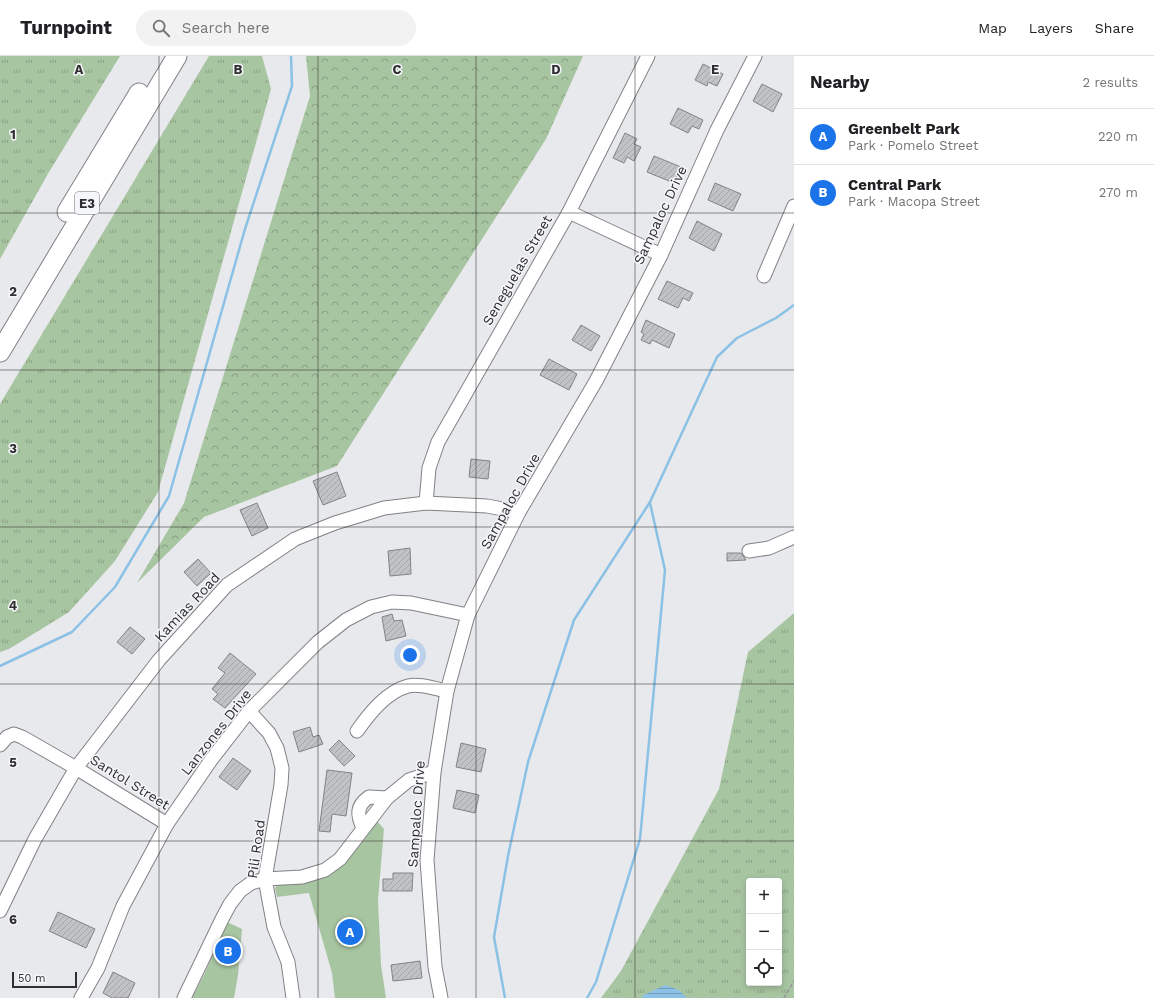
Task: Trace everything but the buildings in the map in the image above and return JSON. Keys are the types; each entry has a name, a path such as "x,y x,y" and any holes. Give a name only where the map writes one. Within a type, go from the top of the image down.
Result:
{"highway":[{"name":"E3","path":"0,326 89,175 162,56"},
{"name":"E3","path":"0,352 177,56"}],"street":[{"name":"Seneguelas Street","path":"426,503 430,468 438,442 569,212 648,56"},
{"name":"Sampaloc Drive","path":"441,998 434,959 427,860 434,772 447,691 468,615 519,512 596,381 660,255 717,130 755,56"},
{"path":"764,276 794,206"},
{"path":"569,212 660,255"},
{"name":"Kamias Road","path":"0,911 34,839 76,768 159,660 227,585 295,539 335,523 384,508 426,503 487,506 519,512"},
{"path":"749,551 769,548 794,537"},
{"name":"Lanzones Drive","path":"81,998 98,968 123,906 167,824 211,760 249,711 318,642 346,620 371,607 392,602 412,603 468,615"},
{"path":"357,731 369,714 394,692 408,686 447,691"},
{"name":"Pili Road","path":"249,711 269,733 278,748 282,768 281,785 265,879 274,927 288,962 293,998"},
{"name":"Santol Street","path":"0,745 7,737 14,734 76,768 167,824"},
{"path":"184,998 230,904 240,891 251,883 265,879 302,877 325,870 340,859 363,828 357,812 361,804 369,797 387,798 410,780 434,772"}],"path":[{"path":"784,998 794,981"}],"green space":[{"path":"0,56 120,56 49,172 0,259"},
{"path":"209,56 262,56 271,89 158,492 115,561 69,612 9,649 0,652 0,404"},
{"path":"306,56 583,56 546,139 337,466 204,517 137,583 184,503 310,96"},
{"path":"794,613 794,998 601,998 621,971 719,789 748,652"},
{"path":"376,820 384,829 378,900 381,965 386,998 335,998 332,973 309,893 277,897 275,888 280,881 326,876"},
{"path":"227,922 242,929 238,975 234,998 192,998 205,973"}],"water":[{"path":"665,985 679,990 687,998 641,998 644,995"}],"waterway":[{"path":"0,666 72,632 115,587 169,496 245,229 292,86 291,56"},
{"path":"505,998 494,937 508,856 528,762 574,620 650,502 717,357 737,338 776,318 794,305"},
{"path":"587,998 596,982 640,839 665,570 650,503"}],"place":[{"name":"Greenbelt Park","path":"350,932"},
{"name":"Central Park","path":"228,951"}]}
